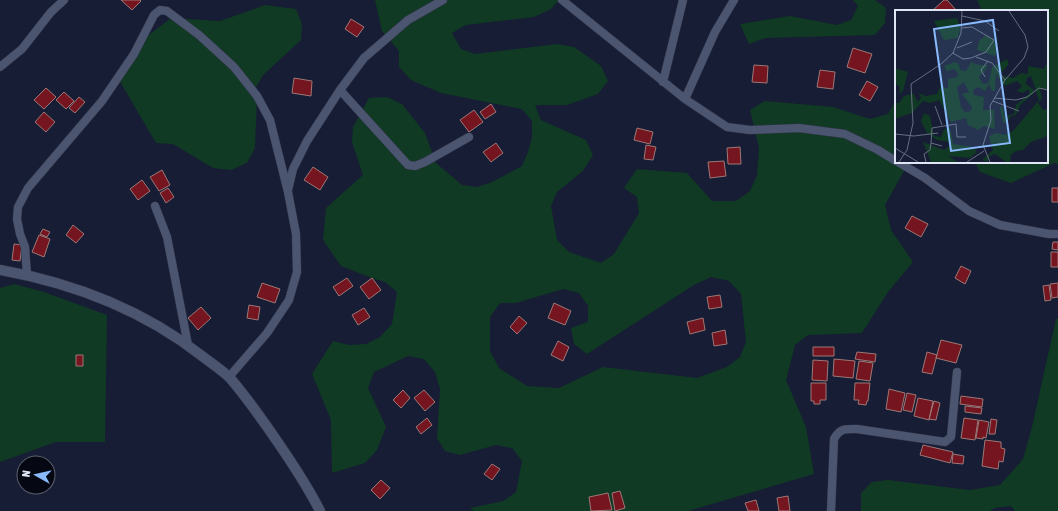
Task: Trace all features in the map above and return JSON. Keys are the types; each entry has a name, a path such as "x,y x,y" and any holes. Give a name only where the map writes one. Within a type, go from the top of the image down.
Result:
{"street":[{"path":"0,68 22,49 52,12 64,0"},
{"path":"288,192 293,169 306,141 340,90 364,58 408,20 442,0"},
{"path":"562,0 685,99 727,127 750,130 799,128 845,134 895,160"},
{"path":"663,82 683,0"},
{"path":"685,99 715,32 734,0"},
{"path":"27,275 25,247 20,234 17,219 18,207 21,201 28,188 102,101 134,54 154,15 160,10 167,10 199,35 234,67 257,96 270,120 288,192 296,234 297,272 289,300 267,333 229,377"},
{"path":"340,90 408,165 415,166 425,162 469,137"},
{"path":"900,163 925,178 969,211 1000,225 1049,234 1058,234"},
{"path":"155,206 167,237 188,345"},
{"path":"0,270 27,275 73,288 112,302 145,319 188,345 229,377 262,420 309,489 320,511"},
{"path":"831,511 834,439 838,432 844,429 856,429 945,442 950,437 957,372"}],"green space":[{"path":"375,0 559,0 551,9 534,17 466,25 452,33 461,49 475,54 557,44 574,47 601,66 608,81 598,94 567,105 535,105 541,120 586,140 593,155 583,171 557,192 551,206 557,240 569,252 601,263 614,254 639,213 637,197 624,188 637,169 687,173 712,201 736,201 750,191 757,175 759,148 750,110 765,101 833,107 870,119 888,114 895,102 895,163 908,163 885,205 891,230 913,262 888,292 862,333 808,335 795,345 786,380 806,427 814,474 688,511 474,511 470,508 503,501 516,492 522,461 512,448 496,445 460,455 445,451 437,438 440,389 435,372 424,359 408,356 374,372 368,388 386,427 377,450 365,463 332,473 331,420 312,374 333,341 349,345 366,344 380,337 392,324 397,292 385,282 341,266 323,240 326,208 363,175 352,142 353,127 369,98 387,97 402,104 425,133 436,163 462,185 477,187 492,182 522,166 532,137 532,121 522,109 441,93 411,80 399,67 399,51 382,31","holes":["711,277 729,281 741,294 746,342 740,357 727,367 697,378 603,367 559,388 527,386 499,368 490,351 490,317 500,303 516,303 563,289 579,293 588,306 588,322 571,328 574,344 587,354 694,285"]},
{"path":"853,0 875,0 886,8 885,23 875,35 765,38 749,44 740,24 790,16 837,25 851,20 858,6"},
{"path":"977,0 1058,0 1058,164 1054,163 1011,183 980,172 976,163 1048,163 1048,10 982,10"},
{"path":"265,5 296,9 302,24 301,40 263,75 255,89 257,96 255,148 247,163 231,170 213,168 173,144 156,143 118,78 145,38 171,18 220,21"},
{"path":"14,284 44,292 107,315 105,442 56,442 16,455 0,462 0,288"},
{"path":"1056,319 1058,319 1058,511 1015,511 1011,506 995,508 990,511 861,511 861,493 872,482 888,480 970,490 1000,485 1023,459 1032,427"}],"building":[{"path":"121,0 140,0 141,1 132,10"},
{"path":"944,0 947,0 956,10 933,10"},
{"path":"351,19 364,27 357,37 345,29"},
{"path":"853,48 872,54 865,73 847,67"},
{"path":"754,65 768,66 767,83 752,82"},
{"path":"820,70 835,72 833,89 817,87"},
{"path":"294,78 312,81 311,96 292,93"},
{"path":"867,81 878,87 870,101 859,95"},
{"path":"46,88 56,97 44,109 34,100"},
{"path":"64,92 74,101 66,109 56,100"},
{"path":"79,97 85,102 75,113 69,108"},
{"path":"491,104 496,112 485,119 480,112"},
{"path":"474,110 483,122 469,132 460,120"},
{"path":"44,112 55,122 46,132 35,122"},
{"path":"637,128 653,132 650,144 634,140"},
{"path":"496,143 503,153 491,162 483,152"},
{"path":"646,145 656,147 653,160 644,159"},
{"path":"740,147 741,164 728,164 727,148"},
{"path":"724,161 726,176 710,178 708,162"},
{"path":"313,167 328,177 320,190 304,180"},
{"path":"162,170 170,185 159,191 150,177"},
{"path":"142,180 150,191 138,200 130,189"},
{"path":"168,188 174,197 166,203 160,193"},
{"path":"1052,188 1058,188 1058,202 1052,202"},
{"path":"912,216 928,224 921,237 905,228"},
{"path":"73,225 84,234 76,243 66,235"},
{"path":"43,229 50,232 47,237 40,234"},
{"path":"39,235 50,239 44,257 32,252"},
{"path":"1053,242 1058,242 1058,250 1052,249"},
{"path":"14,244 22,245 20,261 12,260"},
{"path":"1051,252 1058,252 1058,267 1051,267"},
{"path":"961,266 971,271 965,284 955,278"},
{"path":"347,278 353,286 339,296 333,287"},
{"path":"372,278 381,290 369,299 360,287"},
{"path":"262,283 280,289 275,303 257,297"},
{"path":"1058,283 1058,297 1052,298 1050,284"},
{"path":"1049,285 1051,300 1045,301 1043,286"},
{"path":"720,295 722,307 709,309 707,297"},
{"path":"554,303 571,311 565,325 548,318"},
{"path":"249,305 260,307 258,320 247,318"},
{"path":"201,307 211,318 198,330 188,318"},
{"path":"364,308 370,317 358,325 352,315"},
{"path":"519,316 527,323 517,334 510,327"},
{"path":"703,318 705,330 690,334 687,322"},
{"path":"725,330 727,344 714,346 712,333"},
{"path":"941,340 962,345 956,363 936,358"},
{"path":"558,341 569,347 563,361 551,355"},
{"path":"813,347 834,347 834,356 813,356"},
{"path":"857,352 876,354 875,362 855,359"},
{"path":"927,352 937,355 932,374 922,372"},
{"path":"76,355 83,355 83,366 76,366"},
{"path":"834,359 855,361 853,378 833,376"},
{"path":"813,360 828,361 827,381 812,380"},
{"path":"859,361 873,363 870,381 856,379"},
{"path":"811,383 826,383 826,400 820,400 820,404 814,404 814,401 811,401"},
{"path":"855,383 870,383 868,401 866,405 858,404 859,400 854,400"},
{"path":"889,389 905,393 901,412 886,409"},
{"path":"403,390 410,398 401,408 393,400"},
{"path":"424,390 435,402 425,411 414,398"},
{"path":"907,393 916,395 912,412 903,410"},
{"path":"961,396 983,399 982,407 960,404"},
{"path":"918,398 933,401 929,420 914,416"},
{"path":"934,401 940,403 936,420 929,419"},
{"path":"965,406 982,408 981,414 965,412"},
{"path":"427,418 432,425 421,434 416,427"},
{"path":"964,418 978,420 975,440 961,438"},
{"path":"991,419 997,420 995,434 989,434"},
{"path":"979,420 989,422 986,438 983,437 983,439 976,438"},
{"path":"985,440 1001,442 1001,448 1005,449 1003,462 999,461 998,469 982,466"},
{"path":"923,445 953,452 950,463 920,455"},
{"path":"953,454 964,456 963,464 952,463"},
{"path":"492,464 500,469 492,480 484,474"},
{"path":"381,480 390,488 380,499 371,490"},
{"path":"620,491 625,508 615,511 612,493"},
{"path":"608,493 612,510 591,511 589,497"},
{"path":"788,496 790,511 779,511 777,498"},
{"path":"756,500 759,511 748,511 745,503"}]}
